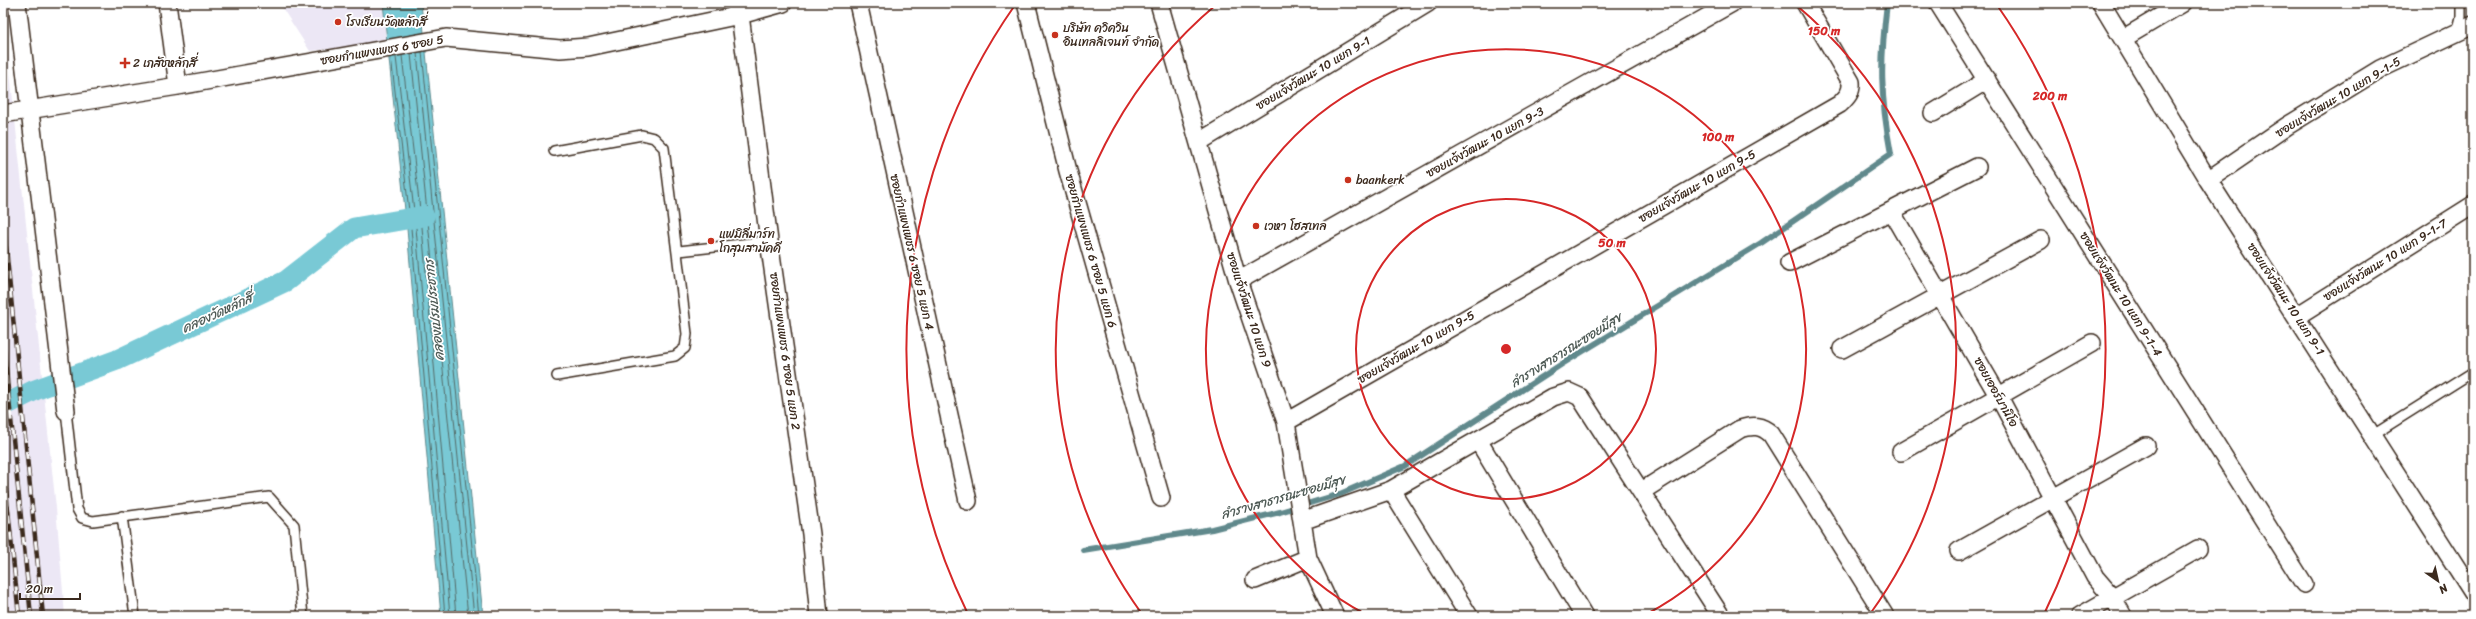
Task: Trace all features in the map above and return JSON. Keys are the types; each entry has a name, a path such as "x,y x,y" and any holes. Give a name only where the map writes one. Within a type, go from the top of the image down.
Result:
{"street":[{"path":"17,3 66,411"},
{"path":"167,3 178,86"},
{"name":"ซอยกำแพงเพชร 6 ซอย 5","path":"3,114 365,54 446,38 560,49 588,47 738,9 783,3"},
{"name":"ซอยกำแพงเพชร 6 ซอย 5 แยก 4","path":"858,3 968,501"},
{"name":"ซอยกำแพงเพชร 6 ซอย 5 แยก 6","path":"1026,3 1068,171 1161,498"},
{"name":"ซอยแจ้งวัฒนะ 10 แยก 9","path":"1159,3 1238,280 1286,422 1308,558 1335,616"},
{"name":"ซอยแจ้งวัฒนะ 10 แยก 9-1","path":"1199,142 1428,3"},
{"name":"ซอยแจ้งวัฒนะ 10 แยก 9-3","path":"1238,280 1732,3"},
{"name":"ซอยแจ้งวัฒนะ 10 แยก 9-5","path":"1286,422 1840,104 1847,97 1851,89 1851,82 1805,3"},
{"name":"ซอยแจ้งวัฒนะ 10 แยก 9-1-4","path":"1938,3 2304,584"},
{"name":"ซอยแจ้งวัฒนะ 10 แยก 9-1","path":"2101,3 2124,38 2208,180 2298,316 2473,593"},
{"path":"2124,38 2183,3"},
{"name":"ซอยกำแพงเพชร 6 ซอย 5 แยก 2","path":"738,9 769,241 812,534 819,616"},
{"name":"ซอยแจ้งวัฒนะ 10 แยก 9-1-5","path":"2208,180 2287,126 2380,69 2473,25"},
{"path":"1933,113 1987,80"},
{"path":"1789,263 1977,167"},
{"name":"ซอยแจ้งวัฒนะ 10 แยก 9-1-7","path":"2298,316 2473,204"},
{"name":"ซอยเออร์บานิโอ","path":"1891,211 1941,294 1999,397 2054,497 2095,577 2113,598 2123,616"},
{"path":"1842,349 2041,240"},
{"path":"1901,452 1999,397 2092,342"},
{"path":"1301,512 1391,490 1479,442 1553,397 1562,393 1575,394 1580,397 1642,491 1721,616"},
{"path":"1642,491 1740,429 1757,426 1765,429 1771,434 1885,616"},
{"path":"1479,442 1584,616"},
{"path":"1959,551 2146,446"},
{"path":"1391,490 1468,616"},
{"path":"2080,616 2100,611 2113,598 2198,549"},
{"path":"1255,580 1308,558"},
{"name":"ซอยเออร์บานิโอ","path":"2095,577 2100,611"}],"lane":[{"path":"2457,33 2461,17 2461,3"},
{"path":"554,151 642,135 654,138 664,148 678,251 687,334 685,348 675,356 557,376"},
{"path":"678,251 769,241"},
{"path":"2373,435 2473,372"},
{"path":"66,411 76,509 86,521 269,497 294,525 303,616"},
{"path":"122,516 135,616"}],"shaded area":[{"name":"โรงเรียนวัดหลักสี่","path":"279,3 383,3 386,42 310,51"},
{"path":"3,6 56,508 65,616 3,616"}],"water":[{"name":"คลองเปรมประชากร","path":"383,3 421,3 483,616 441,616 407,229"}],"waterway":[{"name":"ลำรางสาธารณะซอยมีสุข","path":"1083,550 1212,529 1280,512 1340,494 1405,466 1562,364 1761,243 1891,154 1887,133 1882,78 1883,43 1887,3"},
{"name":"คลองวัดหลักสี่","path":"3,406 35,390 117,360 286,281 354,228 424,216"}],"railway":[{"path":"3,218 43,616"},
{"path":"3,340 31,616"},
{"path":"3,461 19,616"},
{"path":"3,583 6,616"}],"place":[{"name":"โรงเรียนวัดหลักสี่","path":"338,22"},
{"name":"บริษัท ควิควิน อินเทลลิเจนท์ จำกัด","path":"1055,35"},
{"name":"2 เภสัชหลักสี่","path":"125,63"},
{"name":"baankerk","path":"1348,180"},
{"name":"เวหา โฮสเทล","path":"1256,226"},
{"name":"แฟมิลี่มาร์ท โกสุมสามัคคี","path":"711,241"}]}
